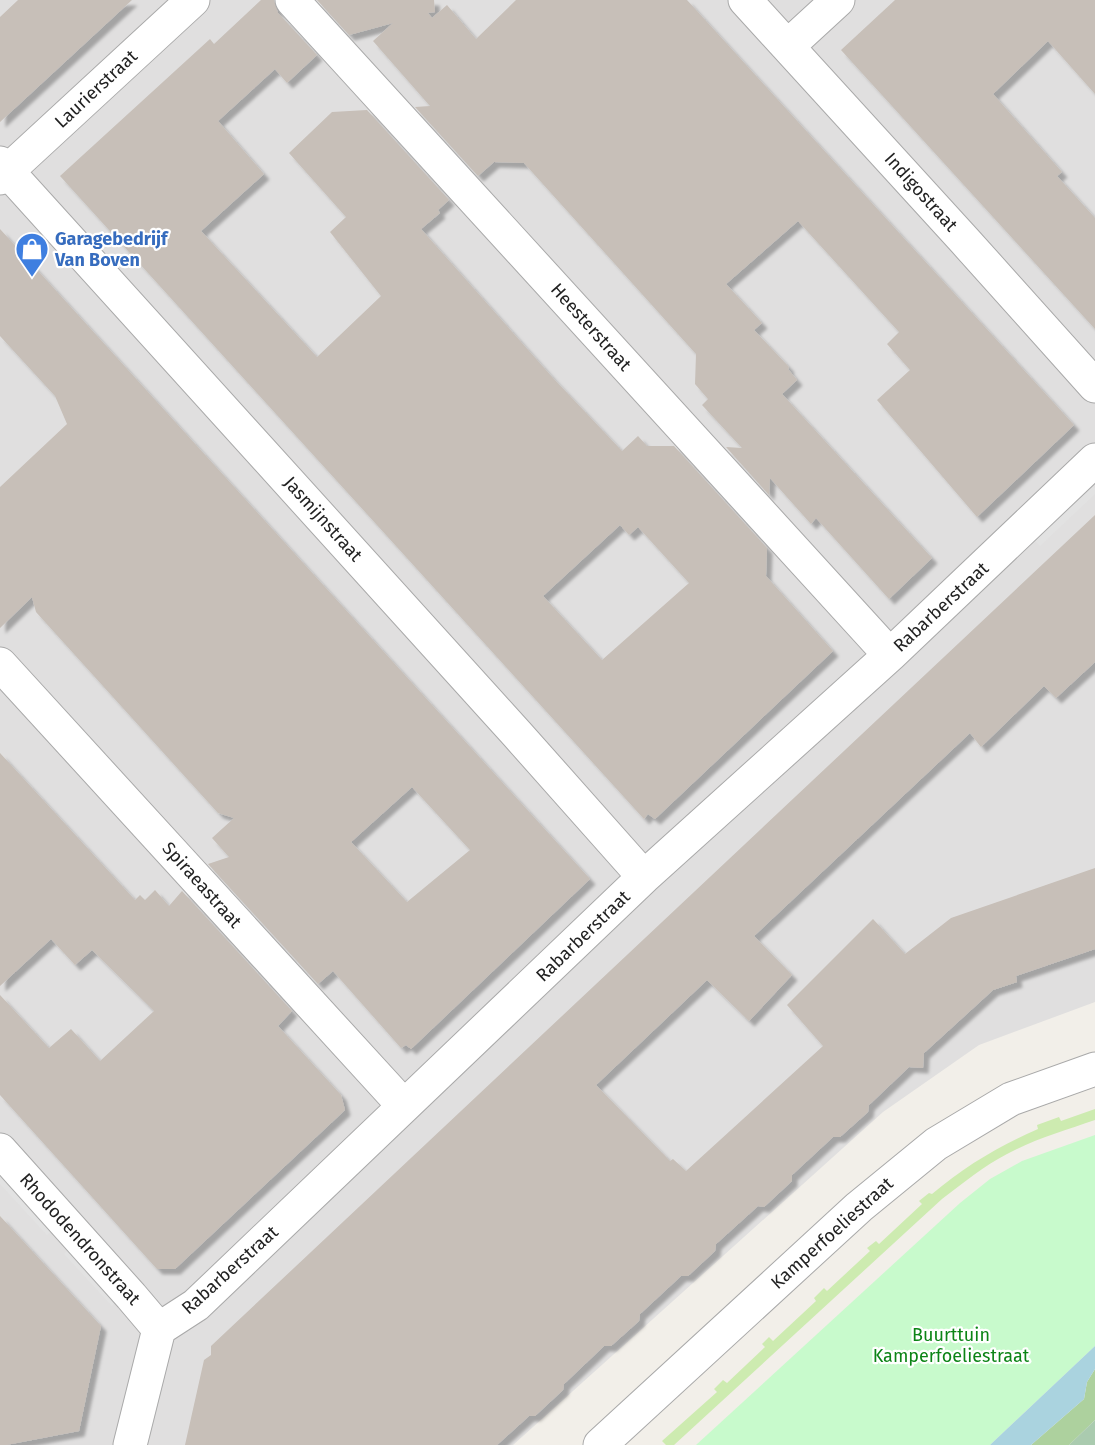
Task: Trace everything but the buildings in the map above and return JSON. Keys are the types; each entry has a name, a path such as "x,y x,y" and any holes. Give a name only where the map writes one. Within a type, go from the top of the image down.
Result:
{"street":[{"name":"Laurierstraat","path":"2,171 193,0"},
{"name":"Heesterstraat","path":"292,0 890,655"},
{"name":"Indigostraat","path":"745,0 1095,386"},
{"path":"788,46 838,0"},
{"name":"Jasmijnstraat","path":"2,171 509,725 644,877"},
{"name":"Rabarberstraat","path":"159,1329 196,1305 644,877 890,655 1095,460"},
{"name":"Spiraeastraat","path":"0,663 404,1106"},
{"name":"Kamperfoeliestraat","path":"600,1445 859,1207 936,1144 1011,1099 1095,1069"},
{"name":"Rhododendronstraat","path":"0,1150 159,1329"},
{"path":"130,1445 159,1329"}],"shaded area":[{"path":"0,0 1095,0 1095,1002 979,1045 883,1112 513,1445 0,1445"},
{"path":"1090,483 1095,488 1095,494 1040,546 1032,538"},
{"path":"4,1173 55,1228 47,1235 0,1184 0,1176"},
{"path":"71,1247 119,1299 112,1306 64,1254"}],"green space":[{"path":"1095,1109 1095,1120 1040,1139 1007,1154 982,1169 942,1199 674,1445 666,1445 662,1441 717,1392 714,1389 723,1380 727,1383 765,1347 762,1344 769,1337 773,1341 816,1301 814,1298 824,1288 827,1291 870,1251 867,1248 876,1241 879,1244 922,1204 919,1201 929,1193 932,1194 983,1157 1038,1129 1037,1125 1059,1117 1061,1121"},
{"name":"Buurttuin Kamperfoeliestraat","path":"1095,1135 1095,1346 990,1445 696,1445 960,1203 990,1179 1022,1161"},
{"path":"1095,1369 1095,1420 1069,1445 1031,1445 1084,1399 1087,1382"},
{"path":"1095,1420 1095,1445 1069,1445"}],"water":[{"path":"1095,1346 1095,1369 1087,1382 1084,1399 1031,1445 990,1445"}],"place":[{"name":"Garagebedrijf Van Boven","path":"32,278"}]}
